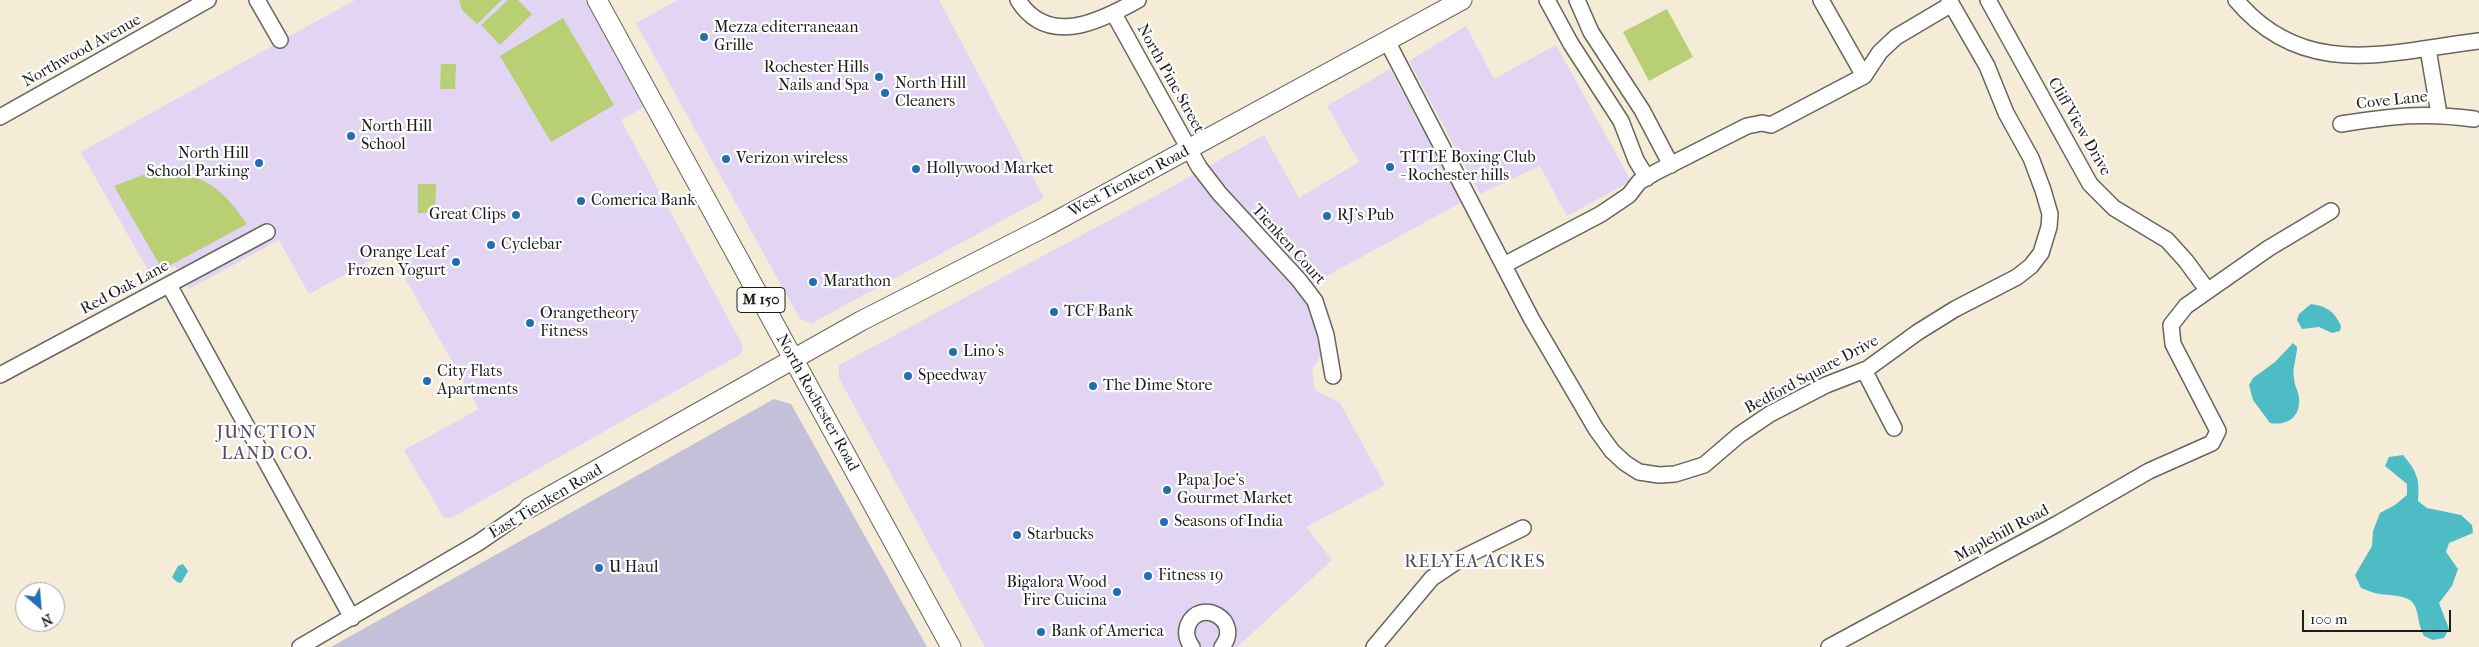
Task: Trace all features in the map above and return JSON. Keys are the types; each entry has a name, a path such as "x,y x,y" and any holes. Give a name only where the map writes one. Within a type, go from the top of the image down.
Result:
{"main road":[{"name":"North Rochester Road","path":"597,0 951,647"},
{"name":"West Tienken Road","path":"793,359 861,321 1189,150 1462,0"},
{"name":"East Tienken Road","path":"529,508 793,359"}],"street":[{"name":"Northwood Avenue","path":"0,117 208,0"},
{"path":"258,0 280,40"},
{"path":"1018,0 1033,17 1058,27 1091,24 1114,14 1138,0"},
{"path":"1547,0 1571,44 1620,121 1636,160 1647,178"},
{"path":"1577,0 1591,32 1642,110 1671,165"},
{"path":"1821,0 1864,76"},
{"name":"Cliff View Drive","path":"1988,0 2090,184 2114,208 2167,240 2186,261 2208,291"},
{"path":"2236,0 2268,31 2307,50 2360,57 2479,41"},
{"name":"Bedford Square Drive","path":"1950,3 1988,66 2006,113 2031,158 2050,214 2050,228 2041,252 2031,266 2017,277 1955,309 1918,332 1883,360 1864,370 1826,385 1770,414 1739,435 1704,465 1675,474 1659,475 1639,472 1612,451 1596,429 1531,318 1504,265 1601,214 1629,195 1639,182 1671,165 1747,126 1762,123 1771,125 1864,76 1880,52 1896,37 1950,3"},
{"name":"North Pine Street","path":"1114,14 1189,150"},
{"path":"1387,41 1504,265"},
{"name":"Cove Lane","path":"2342,124 2398,115 2439,114 2428,49"},
{"path":"2439,114 2474,120"},
{"name":"Tienken Court","path":"1189,150 1218,193 1300,280 1315,301 1326,335 1333,376"},
{"path":"2208,291 2269,248 2331,211"},
{"name":"Red Oak Lane","path":"0,375 266,232"},
{"path":"169,285 352,618"},
{"name":"Maplehill Road","path":"1829,647 2049,529 2149,471 2212,443 2218,430 2172,344 2170,325 2186,306 2208,291"},
{"path":"1864,370 1894,428"},
{"name":"East Tienken Road","path":"300,647 478,544 529,508"},
{"path":"1374,647 1432,578 1462,558 1523,528"},
{"path":"1192,647 1187,639 1187,627 1194,617 1206,612 1224,620 1227,627 1226,645"}],"shaded area":[{"path":"355,0 589,0 646,106 621,120 743,346 741,354 453,517 444,518 404,450 479,409 389,250 309,294 279,240 189,289 175,266 153,279 81,152"},
{"path":"678,0 939,0 1044,198 812,323 800,319 636,23"},
{"path":"1466,26 1494,79 1556,45 1631,181 1567,216 1540,166 1480,194 1409,61"},
{"path":"1390,69 1462,202 1312,284 1260,221 1243,233 1301,295 1315,319 1322,350 1312,369 1315,390 1340,403 1385,485 1306,527 1332,560 1237,647 985,647 839,378 839,365 1168,189 1264,135 1299,198 1359,162 1327,106"},
{"path":"774,399 791,404 927,647 331,647"}],"green space":[{"path":"459,0 502,0 477,24 462,10"},
{"path":"508,0 518,0 532,14 500,45 481,25"},
{"path":"1667,9 1693,57 1649,81 1623,32"},
{"path":"563,18 614,105 551,142 500,56"},
{"path":"441,64 456,64 455,89 440,89"},
{"path":"164,172 191,176 212,186 230,202 247,224 167,267 159,264 114,186 146,174"},
{"path":"418,184 436,184 435,213 418,213"}],"water":[{"path":"2311,304 2322,306 2333,313 2341,326 2340,331 2332,333 2319,327 2302,329 2297,320 2299,314"},
{"path":"2293,343 2297,347 2294,374 2299,397 2298,410 2292,419 2288,421 2276,424 2270,423 2253,400 2249,385 2253,378 2275,362"},
{"path":"2403,455 2412,466 2416,476 2418,501 2427,508 2461,515 2472,525 2473,533 2449,543 2446,552 2458,569 2452,586 2439,603 2449,629 2444,638 2433,640 2424,636 2415,606 2408,599 2399,596 2377,594 2361,588 2355,575 2372,546 2373,531 2380,513 2395,505 2407,495 2407,484 2385,466 2389,457"},
{"path":"183,564 188,571 181,583 172,577 178,566"}],"place":[{"name":"Mezza editerraneaan Grille","path":"704,37"},
{"name":"Rochester Hills Nails and Spa","path":"879,77"},
{"name":"North Hill Cleaners","path":"885,93"},
{"name":"North Hill School","path":"351,136"},
{"name":"Verizon wireless","path":"726,159"},
{"name":"North Hill School Parking","path":"259,163"},
{"name":"TITLE Boxing Club - Rochester hills","path":"1390,167"},
{"name":"Hollywood Market","path":"916,169"},
{"name":"Comerica Bank","path":"581,201"},
{"name":"Great Clips","path":"516,215"},
{"name":"RJ's Pub","path":"1327,216"},
{"name":"Cyclebar","path":"491,245"},
{"name":"Orange Leaf Frozen Yogurt","path":"456,262"},
{"name":"Marathon","path":"813,282"},
{"name":"TCF Bank","path":"1054,312"},
{"name":"Orangetheory Fitness","path":"530,323"},
{"name":"Lino's","path":"953,352"},
{"name":"Speedway","path":"908,376"},
{"name":"City Flats Apartments","path":"427,381"},
{"name":"The Dime Store","path":"1093,386"},
{"name":"Papa Joe's Gourmet Market","path":"1167,490"},
{"name":"Seasons of India","path":"1164,522"},
{"name":"Starbucks","path":"1017,535"},
{"name":"U Haul","path":"599,568"},
{"name":"Fitness 19","path":"1148,576"},
{"name":"Bigalora Wood Fire Cuicina","path":"1117,592"},
{"name":"Bank of America","path":"1041,632"}],"district":[{"name":"JUNCTION LAND CO.","path":"267,444"},
{"name":"RELYEA ACRES","path":"1475,563"}]}
